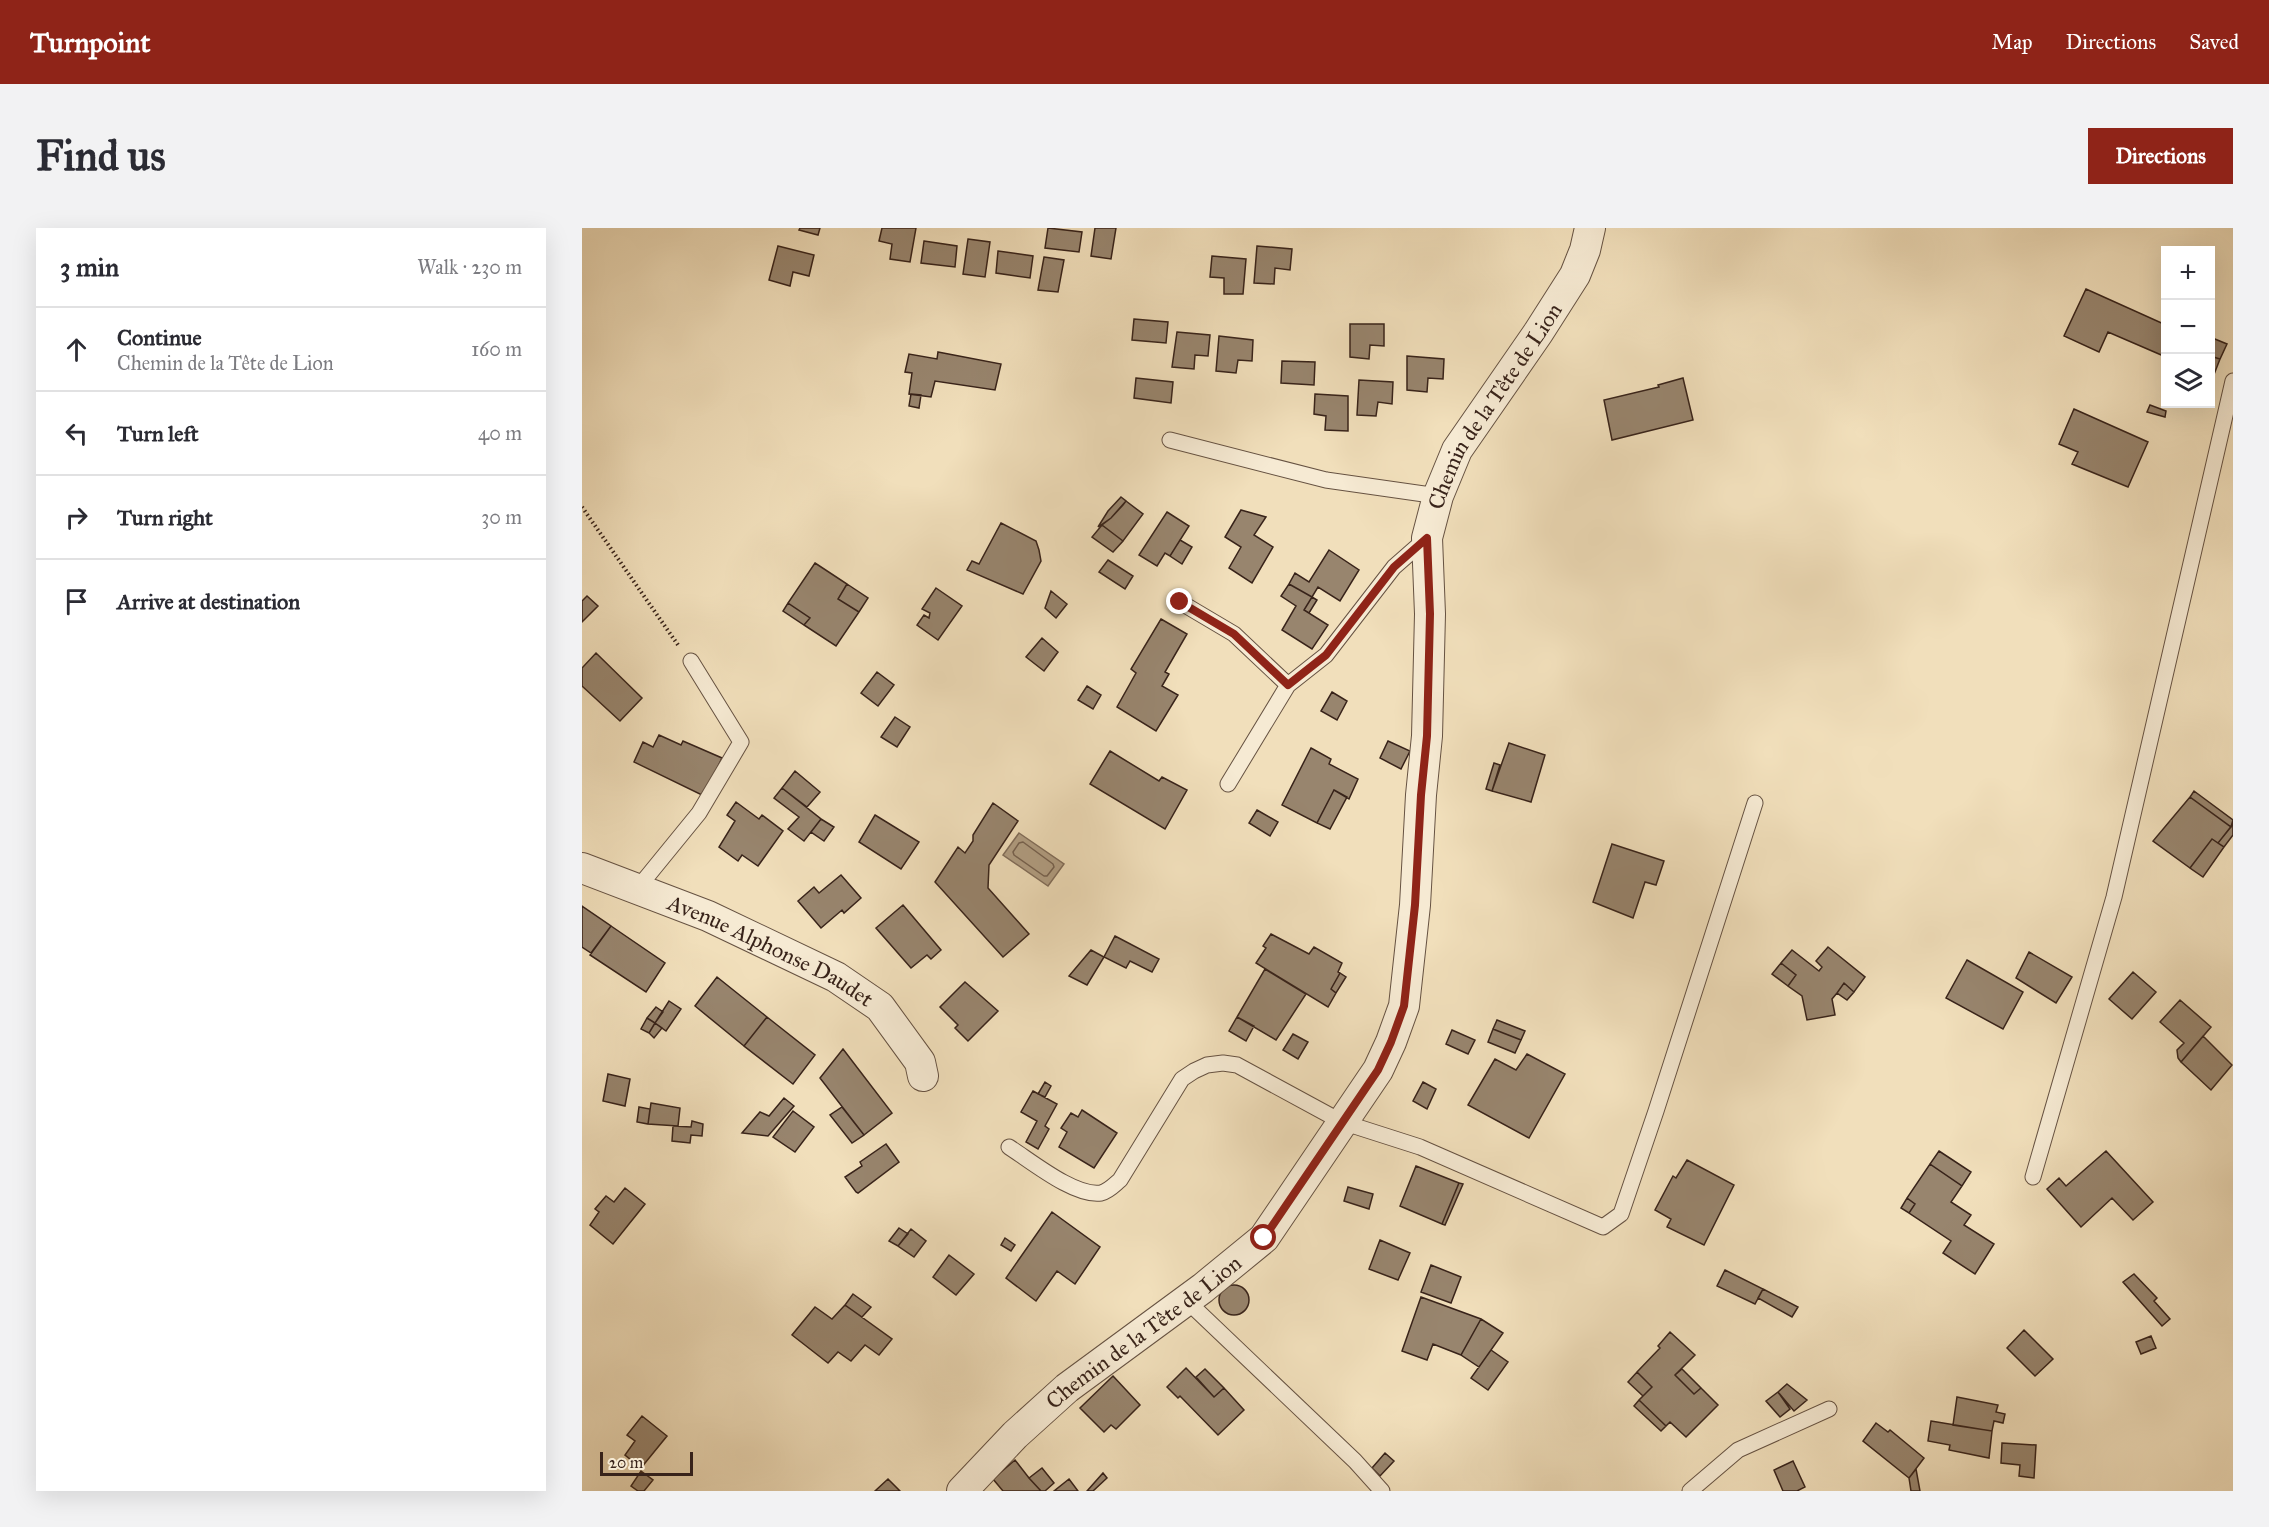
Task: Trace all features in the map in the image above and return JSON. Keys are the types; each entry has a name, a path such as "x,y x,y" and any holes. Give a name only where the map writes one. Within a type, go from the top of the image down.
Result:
{"street":[{"name":"Chemin de la Tête de Lion","path":"962,1491 1015,1436 1067,1388 1186,1300 1264,1238 1378,1070 1404,1006 1415,905 1421,795 1427,736 1430,614 1427,538 1438,496 1457,450 1575,275 1585,250 1590,228"},
{"name":"Avenue Alphonse Daudet","path":"582,868 708,916 836,977 880,1007 920,1062 923,1076"}],"lane":[{"path":"2033,1177 2114,897 2233,381"},
{"path":"1170,441 1326,480 1438,496"},
{"path":"1228,784 1288,685 1326,655 1394,567 1427,538"},
{"path":"1180,602 1234,634 1288,685"},
{"path":"637,889 699,813 741,742 691,661"},
{"path":"1009,1147 1069,1185 1086,1192 1100,1193 1109,1190 1120,1180 1182,1079 1207,1065 1223,1063 1237,1065 1342,1122 1420,1147 1603,1227 1621,1214 1755,803"},
{"path":"1186,1300 1355,1461 1382,1491"},
{"path":"1690,1491 1738,1450 1829,1409"}],"path":[{"path":"582,507 663,627 691,661"}],"water":[{"path":"1019,833 1064,864 1048,886 1003,855"}],"building":[{"path":"800,228 820,228 818,235 799,230"},
{"path":"882,228 916,228 910,262 890,259 892,244 879,241"},
{"path":"1048,228 1082,232 1079,252 1045,248"},
{"path":"1095,228 1116,228 1111,259 1091,256"},
{"path":"968,239 990,242 985,277 963,274"},
{"path":"924,241 957,246 955,267 921,263"},
{"path":"778,246 814,255 809,276 793,272 790,286 769,280"},
{"path":"1257,246 1292,249 1290,270 1275,268 1274,284 1254,283"},
{"path":"998,251 1033,256 1030,278 996,273"},
{"path":"1212,256 1246,259 1243,294 1224,294 1224,278 1210,277"},
{"path":"1044,257 1064,260 1058,292 1038,290"},
{"path":"2086,289 2161,323 2161,355 2108,332 2099,352 2064,336"},
{"path":"1134,319 1168,322 1166,343 1132,340"},
{"path":"1350,324 1384,324 1384,346 1370,345 1369,359 1350,357"},
{"path":"1177,332 1210,335 1208,356 1195,355 1194,369 1172,367"},
{"path":"1219,336 1253,340 1252,361 1238,360 1236,373 1216,371"},
{"path":"2215,339 2227,344 2220,359 2215,358"},
{"path":"938,352 1001,364 995,390 935,381 931,397 909,394 912,373 905,372 909,354 937,359"},
{"path":"1407,356 1444,359 1443,379 1428,378 1427,392 1407,390"},
{"path":"2215,358 2220,359 2215,372"},
{"path":"1282,361 1315,362 1314,385 1281,383"},
{"path":"1136,378 1173,382 1171,403 1134,398"},
{"path":"1683,378 1693,420 1612,440 1604,400 1659,387 1658,385"},
{"path":"1359,380 1393,382 1392,404 1378,402 1376,416 1357,415"},
{"path":"911,394 921,395 919,408 909,406"},
{"path":"1315,394 1348,396 1348,431 1325,430 1326,416 1314,414"},
{"path":"2150,405 2166,411 2165,417 2147,412"},
{"path":"2074,409 2148,442 2128,487 2072,464 2078,452 2059,444"},
{"path":"1121,497 1126,501 1123,505 1111,518 1098,527 1108,511"},
{"path":"1126,501 1143,514 1123,541 1102,525"},
{"path":"1241,510 1266,517 1254,535 1273,547 1252,583 1229,568 1241,547 1225,537"},
{"path":"1167,512 1189,526 1170,556 1165,553 1157,566 1139,555"},
{"path":"1001,523 1036,541 1039,550 1041,561 1023,594 967,570 972,561 979,564"},
{"path":"1102,525 1123,541 1113,552 1092,537"},
{"path":"1180,540 1192,547 1182,564 1170,556"},
{"path":"1329,550 1359,570 1340,601 1318,587 1312,597 1289,584 1295,573 1309,582"},
{"path":"1108,560 1133,576 1125,589 1099,572"},
{"path":"815,563 847,584 838,599 859,612 836,646 804,625 810,618 788,603"},
{"path":"847,584 868,598 859,612 838,599"},
{"path":"1289,584 1312,597 1304,610 1328,625 1312,649 1282,630 1296,606 1281,596"},
{"path":"936,588 962,606 938,640 917,625 924,615 929,618 930,613 922,609"},
{"path":"1051,591 1067,604 1056,618 1045,608"},
{"path":"587,596 598,606 582,622 582,601"},
{"path":"1312,597 1317,600 1309,613 1304,610"},
{"path":"788,603 810,618 804,625 783,611"},
{"path":"1161,619 1187,634 1165,672 1169,674 1162,686 1178,695 1156,731 1117,707 1136,673 1131,669"},
{"path":"1042,638 1058,652 1044,671 1026,657"},
{"path":"596,653 642,698 620,721 582,686 582,668"},
{"path":"877,672 894,685 878,706 861,693"},
{"path":"1087,686 1101,695 1093,709 1078,700"},
{"path":"1332,692 1347,701 1337,720 1321,711"},
{"path":"895,717 910,727 897,747 881,737"},
{"path":"659,735 681,745 683,741 722,758 704,796 634,762 643,742 653,747"},
{"path":"1388,741 1410,751 1401,769 1380,758"},
{"path":"1509,743 1545,755 1531,802 1492,791"},
{"path":"1311,748 1331,759 1329,764 1358,779 1349,799 1334,790 1317,823 1282,805"},
{"path":"1110,751 1159,781 1162,777 1187,790 1165,829 1090,784"},
{"path":"1494,763 1500,765 1492,791 1486,789"},
{"path":"795,771 820,792 807,807 782,788"},
{"path":"782,788 821,819 804,841 788,829 799,817 774,798"},
{"path":"1334,790 1347,797 1330,829 1317,823"},
{"path":"2194,791 2233,820 2231,827 2190,797"},
{"path":"2190,797 2231,827 2218,843 2212,839 2190,868 2153,841"},
{"path":"736,802 759,819 762,815 783,831 758,866 742,855 738,861 719,847 735,821 727,815"},
{"path":"993,803 1018,821 989,865 988,888 1029,934 1003,957 935,882 958,847 965,853 973,841 973,835"},
{"path":"1257,810 1278,822 1270,836 1249,823"},
{"path":"875,815 919,842 901,869 859,842"},
{"path":"821,819 834,827 824,841 811,832"},
{"path":"2233,824 2233,835 2224,847 2218,843"},
{"path":"2212,839 2224,847 2203,877 2190,868"},
{"path":"1612,844 1664,861 1656,885 1645,882 1633,918 1593,902"},
{"path":"841,875 861,898 821,928 798,901 814,887 819,893"},
{"path":"903,905 941,950 931,959 927,955 911,968 876,928"},
{"path":"582,906 611,926 591,953 582,947"},
{"path":"611,926 665,963 646,992 590,955"},
{"path":"1271,934 1309,954 1314,947 1342,963 1338,972 1340,973 1331,989 1336,993 1328,1007 1256,963 1266,948 1263,946"},
{"path":"1115,936 1159,959 1152,972 1130,961 1126,968 1104,957"},
{"path":"1828,947 1865,977 1854,992 1844,983 1832,999 1835,1015 1807,1020 1802,996 1788,986 1796,975 1781,963 1792,950 1819,971 1822,967 1816,961"},
{"path":"1091,950 1104,957 1087,985 1069,976"},
{"path":"2029,952 2072,977 2056,1003 2016,978"},
{"path":"1967,960 2023,992 2003,1029 1946,998"},
{"path":"1781,963 1796,975 1788,986 1772,974"},
{"path":"1265,969 1306,994 1276,1040 1237,1017"},
{"path":"2133,972 2156,992 2132,1019 2109,999"},
{"path":"1340,973 1346,977 1336,993 1331,989"},
{"path":"717,977 767,1017 744,1046 695,1006"},
{"path":"965,982 998,1011 968,1041 955,1028 958,1025 940,1007"},
{"path":"1844,983 1854,992 1847,1000 1837,993"},
{"path":"2180,1000 2211,1027 2181,1062 2177,1050 2184,1043 2160,1022"},
{"path":"669,1001 681,1009 666,1031 655,1023"},
{"path":"656,1007 663,1012 655,1023 647,1018"},
{"path":"767,1017 815,1055 793,1084 744,1046"},
{"path":"1237,1017 1254,1026 1246,1041 1229,1031"},
{"path":"647,1018 655,1023 649,1033 641,1029"},
{"path":"1497,1020 1525,1031 1521,1040 1493,1029"},
{"path":"655,1023 662,1028 654,1038 649,1033"},
{"path":"1493,1029 1521,1040 1515,1053 1488,1042"},
{"path":"1452,1030 1475,1040 1468,1054 1446,1044"},
{"path":"1293,1034 1308,1042 1298,1059 1283,1050"},
{"path":"2203,1036 2232,1065 2211,1090 2181,1062"},
{"path":"843,1049 892,1113 864,1135 820,1078"},
{"path":"1527,1054 1565,1074 1529,1138 1468,1105 1495,1059 1516,1070"},
{"path":"608,1074 630,1079 625,1106 603,1101"},
{"path":"1045,1082 1051,1086 1045,1097 1038,1094"},
{"path":"1423,1082 1436,1089 1427,1109 1413,1101"},
{"path":"1033,1091 1057,1104 1045,1126 1049,1129 1038,1149 1026,1142 1037,1121 1021,1112"},
{"path":"784,1098 794,1106 768,1136 742,1133 760,1112 769,1116"},
{"path":"651,1103 680,1108 678,1126 648,1124"},
{"path":"639,1107 650,1109 648,1124 637,1122"},
{"path":"842,1107 864,1135 852,1143 830,1115"},
{"path":"1082,1110 1117,1133 1094,1168 1059,1147 1067,1132 1061,1128 1071,1113 1078,1117"},
{"path":"793,1111 814,1127 795,1152 773,1137"},
{"path":"692,1121 703,1124 702,1136 691,1135 690,1143 672,1141 673,1126 691,1127"},
{"path":"886,1144 899,1162 858,1193 856,1192 845,1177 862,1166 860,1162"},
{"path":"1939,1151 1971,1172 1962,1186 1930,1164"},
{"path":"2106,1151 2153,1202 2133,1220 2112,1198 2081,1227 2047,1189 2059,1178 2066,1186"},
{"path":"1687,1160 1734,1185 1704,1245 1667,1227 1671,1219 1655,1210 1673,1176 1676,1178"},
{"path":"1930,1164 1962,1186 1951,1202 1971,1215 1964,1225 1994,1244 1975,1274 1943,1253 1951,1241 1909,1213 1915,1204 1907,1198"},
{"path":"1416,1166 1459,1183 1442,1224 1400,1206"},
{"path":"1459,1183 1463,1184 1445,1225 1442,1224"},
{"path":"1348,1187 1373,1194 1369,1209 1344,1201"},
{"path":"625,1188 645,1204 613,1244 590,1225 599,1212 595,1209 606,1196 614,1202"},
{"path":"1907,1198 1915,1204 1909,1213 1901,1208"},
{"path":"1052,1212 1100,1247 1075,1284 1057,1271 1036,1301 1006,1278"},
{"path":"899,1228 908,1234 898,1246 889,1241"},
{"path":"911,1229 926,1241 914,1257 898,1246"},
{"path":"1005,1238 1015,1245 1011,1251 1001,1245"},
{"path":"1380,1240 1410,1253 1398,1280 1369,1269"},
{"path":"949,1255 974,1274 956,1295 933,1277"},
{"path":"1431,1265 1461,1277 1451,1303 1421,1292"},
{"path":"1725,1270 1763,1289 1755,1304 1717,1286"},
{"path":"2134,1274 2157,1298 2154,1301 2170,1319 2162,1326 2123,1282"},
{"path":"1234,1285 1240,1286 1248,1294 1248,1306 1240,1314 1234,1315 1228,1314 1220,1306 1219,1300 1220,1294 1228,1286"},
{"path":"1763,1289 1798,1307 1792,1317 1758,1298"},
{"path":"853,1294 871,1307 862,1317 845,1305"},
{"path":"1421,1297 1481,1319 1461,1355 1433,1344 1427,1360 1402,1351"},
{"path":"845,1305 892,1339 879,1355 865,1345 851,1361 838,1352 828,1363 792,1335 815,1307 832,1319"},
{"path":"1481,1319 1503,1333 1479,1367 1461,1355"},
{"path":"2024,1330 2053,1359 2035,1376 2007,1348"},
{"path":"1670,1332 1695,1355 1675,1375 1694,1394 1701,1388 1718,1405 1686,1437 1670,1422 1666,1426 1639,1400 1652,1387 1637,1372 1660,1348 1658,1346"},
{"path":"2151,1336 2156,1348 2141,1354 2136,1342"},
{"path":"1491,1350 1508,1362 1488,1390 1471,1378"},
{"path":"1186,1368 1214,1397 1224,1388 1244,1410 1218,1435 1180,1396 1178,1398 1167,1387"},
{"path":"1205,1369 1224,1388 1214,1397 1196,1377"},
{"path":"1682,1369 1701,1388 1694,1394 1675,1375"},
{"path":"1637,1372 1652,1387 1643,1396 1628,1382"},
{"path":"1113,1376 1140,1405 1116,1429 1111,1425 1104,1432 1080,1408"},
{"path":"1787,1384 1807,1400 1794,1411 1778,1392"},
{"path":"1778,1392 1790,1409 1780,1417 1766,1401"},
{"path":"1957,1397 1998,1405 1996,1412 2005,1414 2003,1423 1994,1421 1992,1431 1953,1425"},
{"path":"1639,1400 1666,1426 1661,1431 1634,1406"},
{"path":"642,1416 667,1436 641,1468 625,1455 635,1441 627,1435"},
{"path":"1931,1421 1992,1431 1989,1458 1949,1450 1950,1445 1928,1441"},
{"path":"1876,1423 1888,1432 1890,1430 1924,1458 1909,1478 1863,1441"},
{"path":"2002,1443 2036,1445 2034,1478 2019,1476 2020,1465 2001,1463"},
{"path":"1385,1453 1394,1461 1380,1476 1372,1468"},
{"path":"1015,1460 1041,1491 1003,1491 993,1479"},
{"path":"1793,1461 1805,1487 1797,1491 1783,1491 1774,1470"},
{"path":"1042,1468 1054,1483 1045,1491 1041,1491 1029,1478"},
{"path":"1916,1469 1920,1491 1911,1491 1909,1478"},
{"path":"641,1471 653,1480 644,1491 638,1491 631,1486"},
{"path":"1103,1473 1107,1478 1093,1491 1087,1491"},
{"path":"888,1479 900,1491 875,1491"},
{"path":"1069,1479 1078,1491 1054,1491"}],"route":[{"path":"1180,602 1234,634 1288,685 1326,655 1394,567 1427,538 1430,614 1427,736 1421,795 1415,905 1404,1006 1378,1070 1264,1238"}]}
